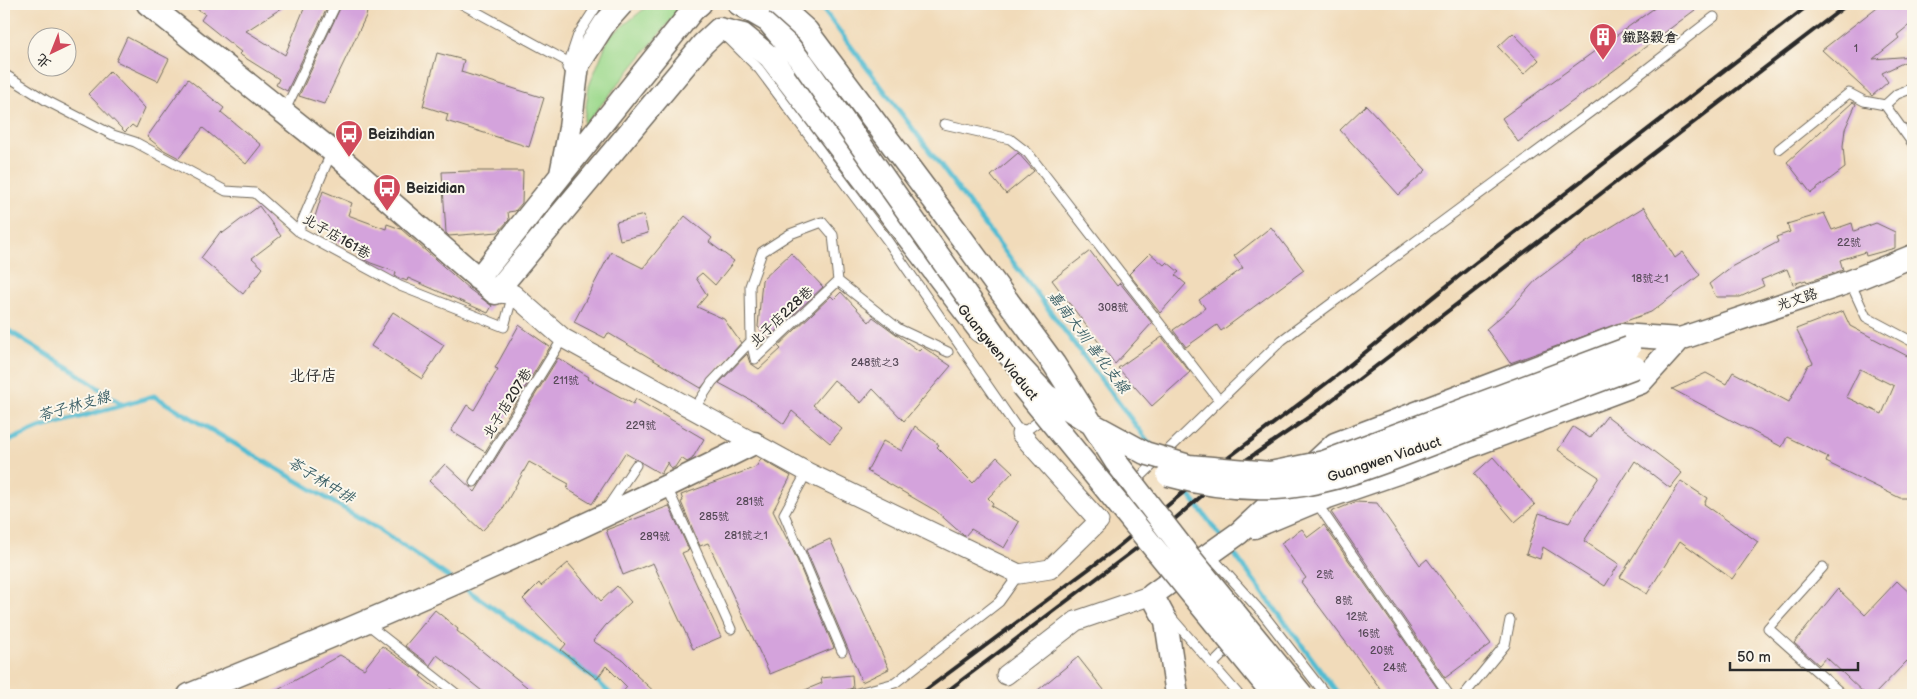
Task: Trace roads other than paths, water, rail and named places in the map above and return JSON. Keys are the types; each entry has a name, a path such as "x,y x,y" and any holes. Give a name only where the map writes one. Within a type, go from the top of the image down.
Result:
{"street":[{"path":"148,4 332,151 478,278 504,294 563,338 807,472 1019,574 1050,569 1104,515 1021,434"},
{"path":"560,178 570,128 578,65 605,23 622,4"},
{"path":"478,278 693,10 700,4"},
{"path":"740,4 772,12 807,31 1054,364 1116,462 1187,554 1302,695"},
{"name":"Guangwen Viaduct","path":"772,12 802,63 1008,354 1046,395 1092,424 1146,453 1189,466 1270,473 1324,462 1632,357"},
{"path":"504,294 703,44 719,29"},
{"name":"Guangwen Viaduct","path":"719,29 743,35 770,57 1018,382 1039,403 1075,430 1156,472 1202,484 1240,488 1288,487 1344,475 1632,357"},
{"name":"光文路","path":"1680,339 1850,282 1913,256"},
{"path":"1006,676 1076,621 1152,595 1239,533 1335,444 1620,335 1680,339"},
{"path":"1632,357 1680,339"},
{"path":"1239,533 1316,501 1409,470 1640,383 1680,339"},
{"path":"1018,382 1274,695"},
{"path":"188,695 366,624 666,487 754,443"},
{"path":"1296,480 1316,501"},
{"path":"1152,595 1166,621 1178,695"}],"lane":[{"path":"284,112 336,4"},
{"path":"462,4 568,62"},
{"path":"564,154 562,123 568,62 578,35 598,4"},
{"path":"753,4 772,12"},
{"path":"788,4 804,17 1031,316"},
{"path":"1104,515 1147,469 1179,441 1282,340 1604,102 1714,17"},
{"path":"719,29 759,70 887,240 1021,434 1078,394 1077,381 1048,339"},
{"name":"北子店161巷","path":"4,74 47,101 113,135 135,142 226,191 255,194 298,231 400,286 504,327 504,294"},
{"path":"1884,105 1898,94 1913,88"},
{"path":"1779,149 1849,93 1864,101 1884,105 1913,144"},
{"path":"944,124 1010,139 1028,153 1219,400"},
{"path":"298,231 332,151"},
{"name":"北子店228巷","path":"822,222 833,235 838,281 756,358 751,341 750,286 762,252 790,234 822,222"},
{"path":"838,281 899,330 948,352"},
{"path":"1850,282 1866,317 1913,342"},
{"name":"北子店207巷","path":"474,482 563,338"},
{"name":"北子店228巷","path":"694,409 712,382 751,341"},
{"path":"601,516 636,465"},
{"path":"807,472 784,514 842,651"},
{"path":"666,487 731,629"},
{"path":"1316,501 1449,695"},
{"path":"1209,554 1263,614 1326,695"},
{"path":"1823,567 1768,628 1844,695"},
{"path":"850,695 895,683 999,602 1019,574"},
{"path":"1152,595 1239,695"},
{"path":"1213,664 1263,614"},
{"path":"1464,695 1505,645 1510,620"},
{"path":"366,624 458,695"}],"waterway":[{"name":"嘉南大圳 善化支線","path":"819,4 1152,447"},
{"name":"苓子林中排","path":"4,328 75,372 123,405 154,396 377,528 450,578"},
{"name":"苓子林支線","path":"4,443 39,428 123,405"},
{"name":"嘉南大圳 善化支線","path":"1183,487 1222,538"},
{"name":"嘉南大圳 善化支線","path":"1229,547 1339,695"},
{"name":"苓子林中排","path":"463,587 590,675 612,695"}],"railway":[{"path":"919,695 1113,551 1191,486 1336,376 1474,264 1810,4"},
{"path":"942,695 1170,523 1233,469 1315,413 1848,4"}],"place":[{"name":"鐵路穀倉","path":"1603,61"},
{"name":"Beizihdian","path":"349,158"},
{"name":"Beizidian","path":"387,212"}],"district":[{"name":"北仔店","path":"313,375"}]}
